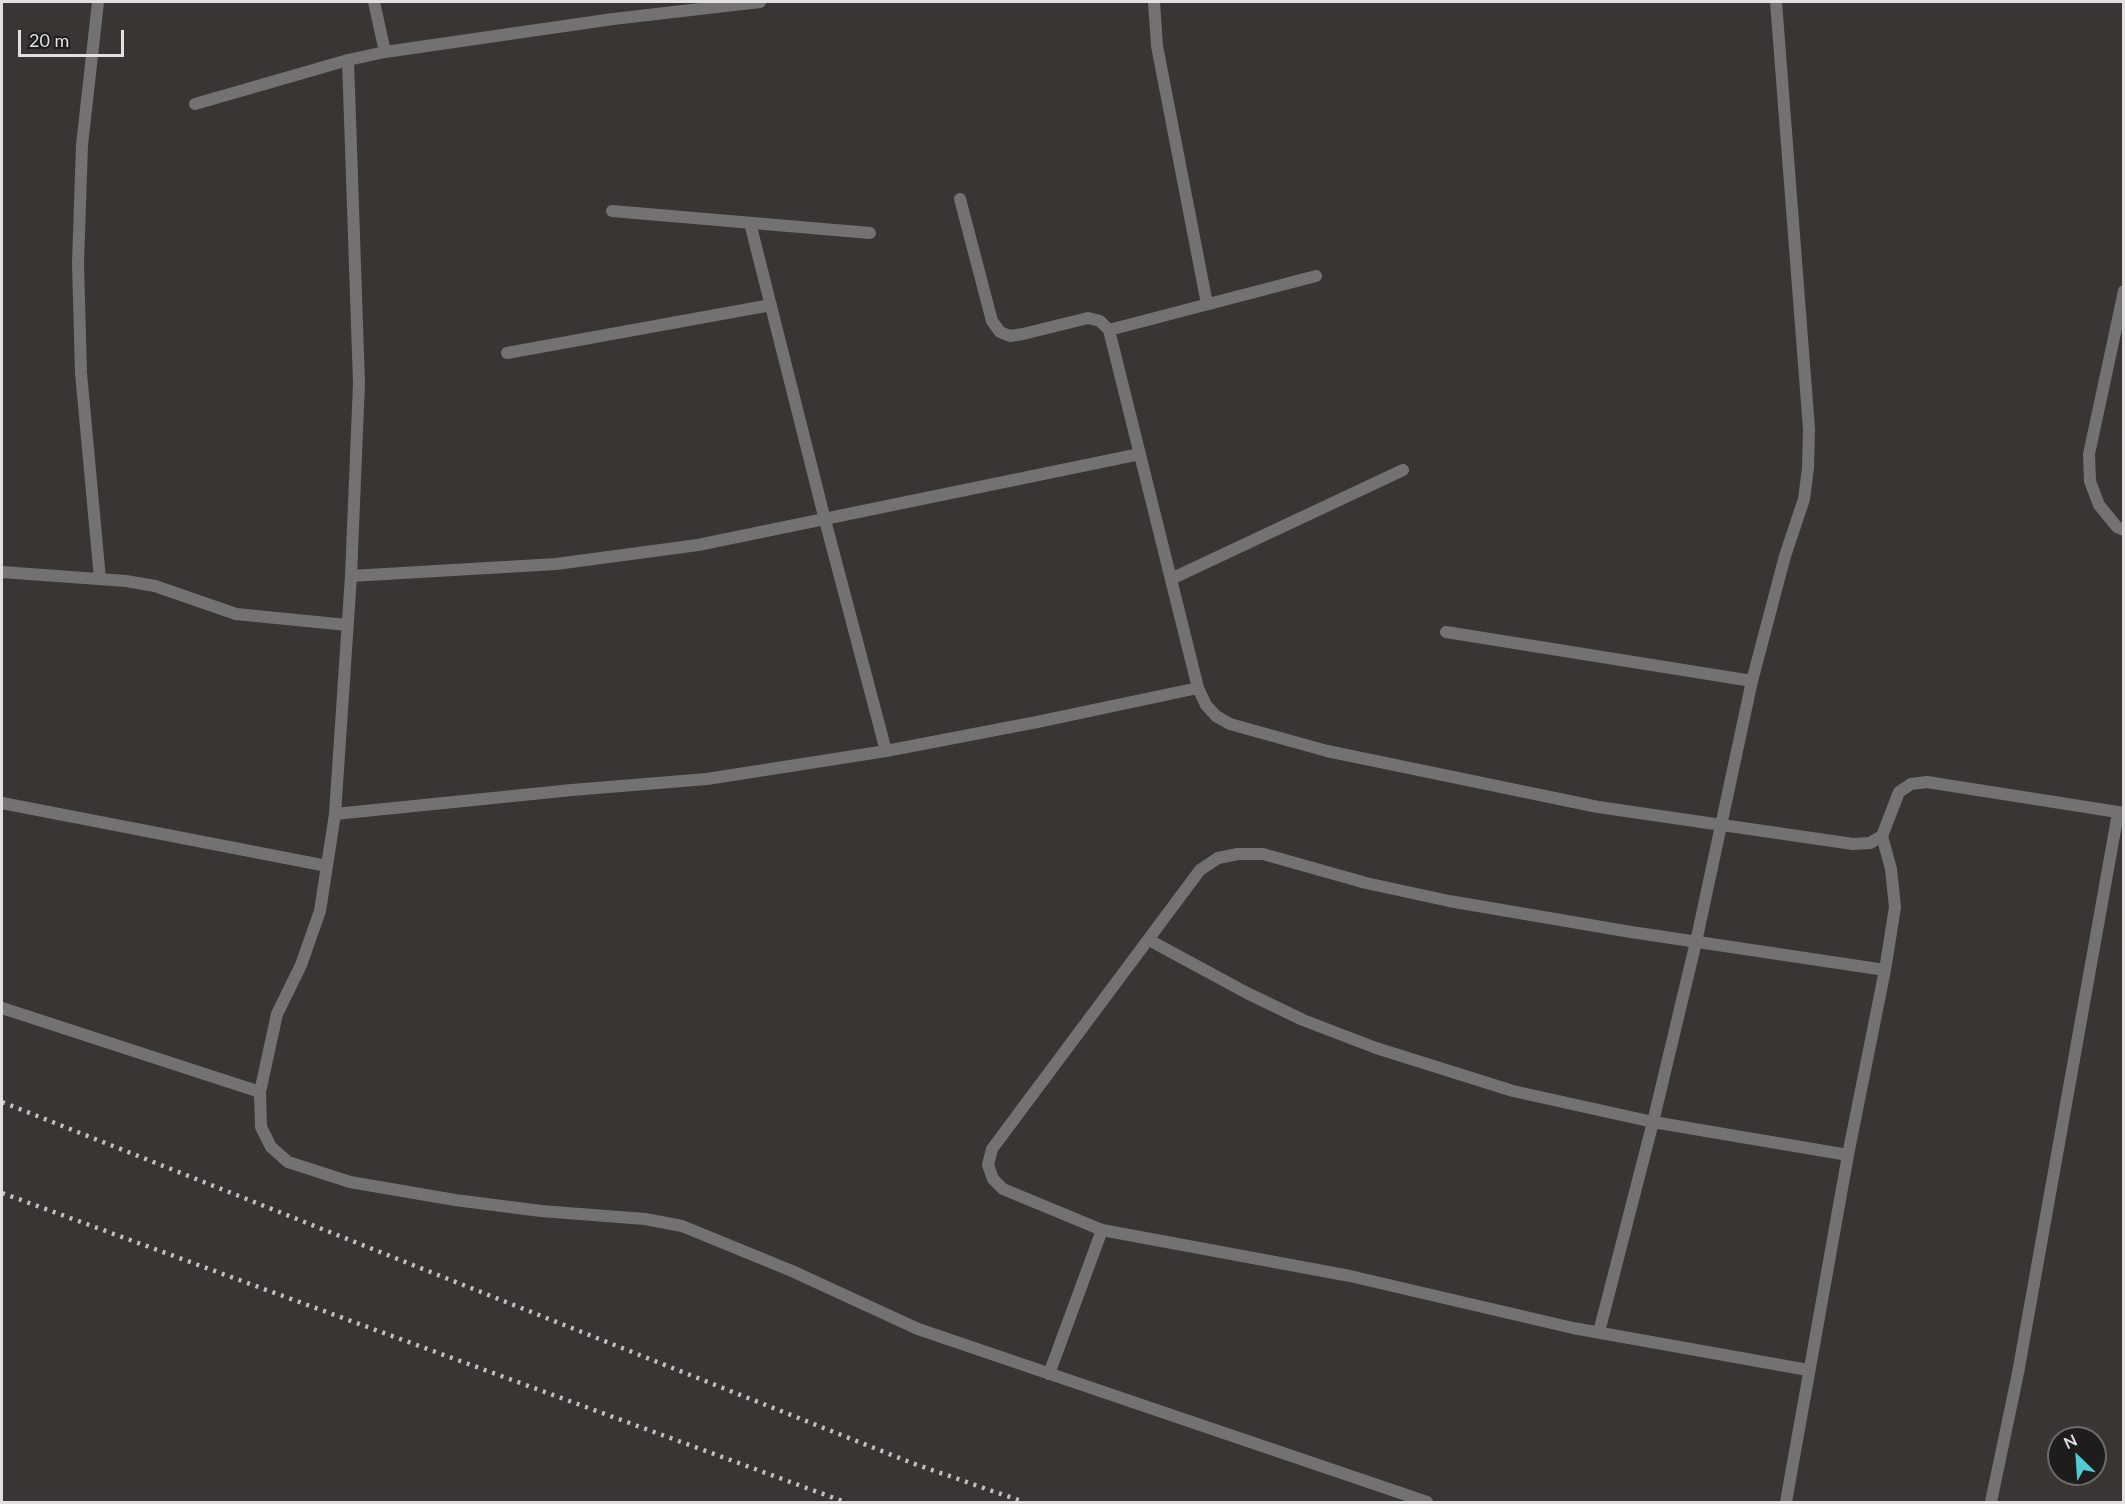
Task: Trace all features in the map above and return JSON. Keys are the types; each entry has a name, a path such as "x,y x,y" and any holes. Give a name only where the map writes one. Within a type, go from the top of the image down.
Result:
{"street":[{"path":"98,2 82,145 78,263 81,373 100,579"},
{"path":"374,2 385,52"},
{"path":"195,104 348,60 385,52 613,19 760,2"},
{"path":"1154,2 1157,46 1207,304"},
{"path":"1599,1332 1696,942 1752,681 1785,556 1804,499 1809,429 1776,2"},
{"path":"348,60 359,383 351,576 335,814 316,922 302,965 277,1014 260,1092 261,1127 271,1147 288,1162 350,1182 455,1200 541,1211 645,1219 682,1226 792,1271 918,1329 1427,1503"},
{"path":"960,199 992,321 1000,332 1010,336 1023,334 1089,318 1100,321 1109,330 1198,688 1206,705 1216,716 1230,724 1327,751 1598,807 1853,844 1870,843 1882,836"},
{"path":"612,211 870,233"},
{"path":"750,223 886,751"},
{"path":"1109,330 1316,276"},
{"path":"2124,291 2089,454 2090,481 2100,505 2118,527 2124,530"},
{"path":"507,353 771,305"},
{"path":"351,576 556,564 698,545 1140,454"},
{"path":"1171,579 1403,470"},
{"path":"2,572 100,579 155,586 236,614 347,625"},
{"path":"1446,632 1752,681"},
{"path":"335,814 707,779 886,751 1198,688"},
{"path":"1786,1503 1808,1370 1885,970 1895,907 1891,869 1882,836 1899,792 1911,784 1927,782 2121,813 2018,1373 1991,1503"},
{"path":"2,803 327,866"},
{"path":"1808,1370 1599,1332 1350,1276 1102,1230 1003,1189 993,1179 988,1164 992,1149 1200,870 1218,858 1238,854 1263,854 1366,883 1449,901 1696,942 1885,970"},
{"path":"1149,940 1247,993 1303,1020 1376,1048 1513,1091 1653,1122 1848,1155"},
{"path":"2,1008 260,1092"},
{"path":"1049,1374 1102,1230"}],"railway":[{"path":"2,1102 912,1463 1024,1502"},
{"path":"2,1193 845,1502"}]}
